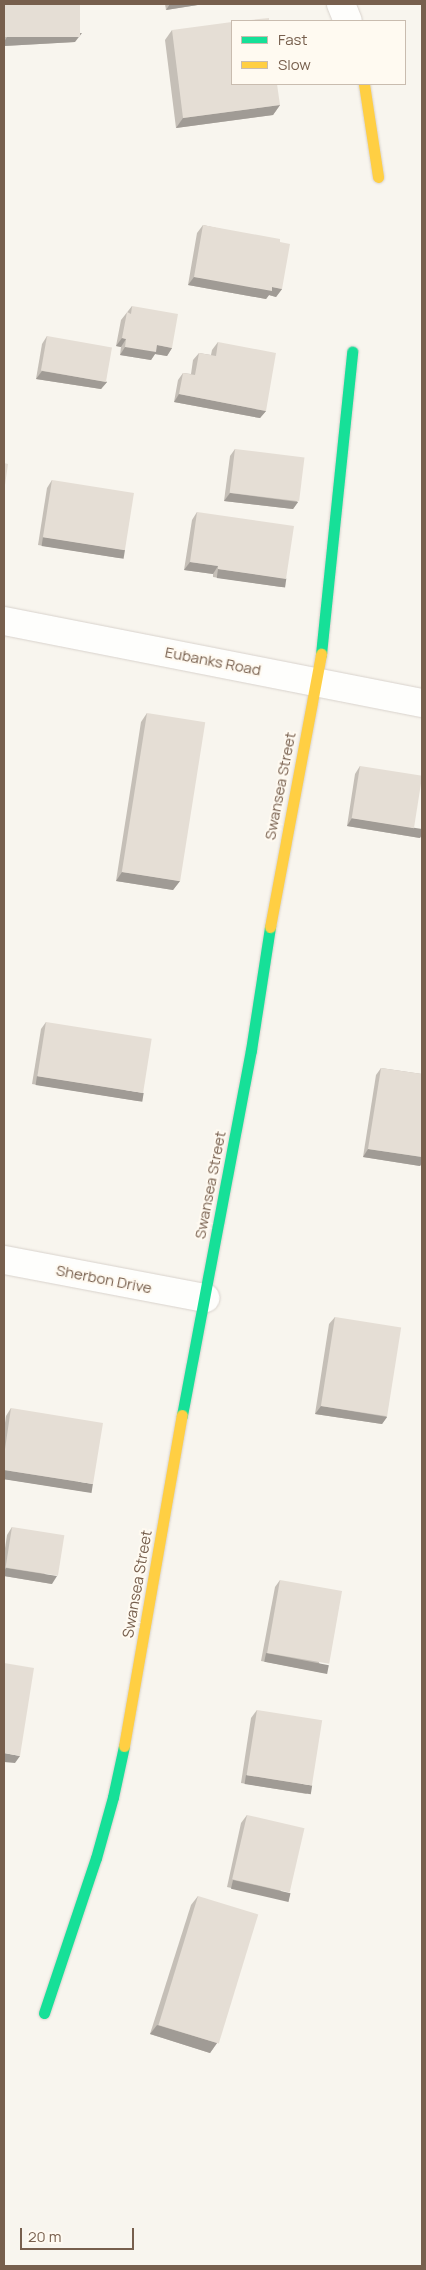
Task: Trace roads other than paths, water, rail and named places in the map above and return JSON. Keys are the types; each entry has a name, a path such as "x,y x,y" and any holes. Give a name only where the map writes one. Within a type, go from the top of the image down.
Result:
{"street":[{"path":"341,4 348,20"},
{"path":"364,85 374,140 378,178"},
{"name":"Swansea Street","path":"44,2013 74,1928 113,1797 129,1721 189,1374 251,1050 273,905 324,635 352,352"},
{"name":"Eubanks Road","path":"4,621 422,702"},
{"name":"Sherbon Drive","path":"4,1260 205,1298"}]}
